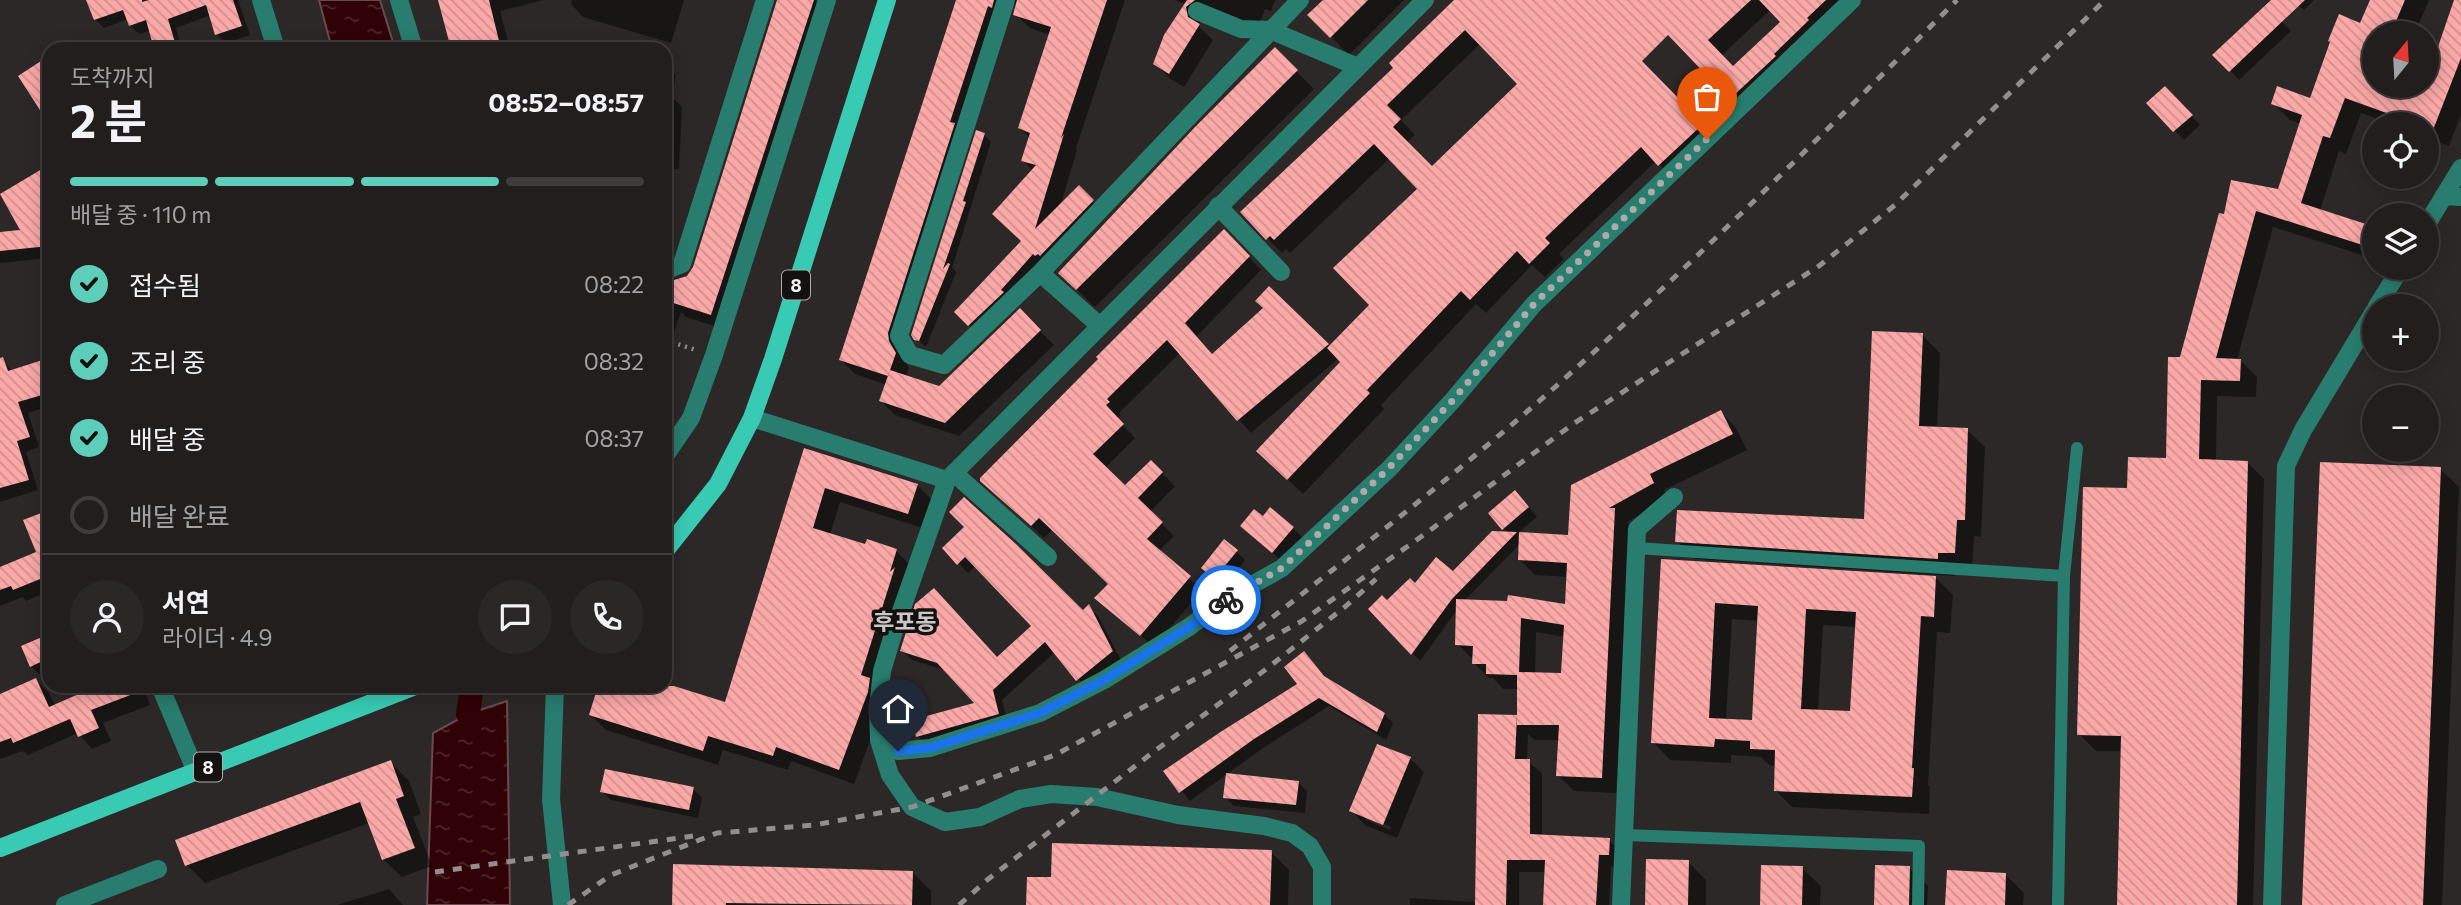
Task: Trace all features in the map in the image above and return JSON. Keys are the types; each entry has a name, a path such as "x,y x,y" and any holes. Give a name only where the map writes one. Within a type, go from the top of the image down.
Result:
{"main road":[{"name":"8","path":"672,542 718,484 752,418 887,0"},
{"name":"8","path":"0,848 394,693"}],"street":[{"path":"261,0 273,42"},
{"path":"399,0 412,42"},
{"path":"672,268 682,264 765,0"},
{"path":"672,446 691,418 714,355 828,0"},
{"path":"1006,0 899,336 910,355 944,365 1041,273 1300,0"},
{"path":"1322,905 1322,867 1310,846 1292,833 1264,826 1178,815 1097,797 1051,794 1020,799 980,817 945,822 912,807 890,775 878,740 882,671 951,476 1425,0"},
{"path":"878,740 898,751 930,748 1040,713 1104,680 1189,627 1224,601 1282,568 1388,469 1453,400 1534,304 1852,0"},
{"path":"1197,11 1241,29 1270,30 1358,67"},
{"path":"2439,211 2452,197 2461,168"},
{"path":"1218,206 1281,272"},
{"path":"1041,273 1099,325"},
{"path":"2272,905 2286,466 2302,430 2362,331"},
{"path":"752,418 951,476 1048,557"},
{"path":"1621,905 1637,529 1674,497"},
{"path":"163,693 196,772"},
{"path":"555,693 551,799 562,905"},
{"path":"65,905 158,869"}],"lane":[{"path":"2058,905 2064,576 2077,448"},
{"path":"1636,548 2064,576"},
{"path":"1624,835 1919,846 1918,905"}],"path":[{"path":"672,342 714,355"}],"water":[{"path":"319,0 380,0 393,42 330,42"},
{"path":"507,701 510,905 427,905 433,733 468,714"}],"building":[{"path":"86,0 233,0 242,26 215,35 206,5 168,19 175,42 152,42 146,20 129,26 123,10 94,20"},
{"path":"438,0 489,0 499,42 449,42"},
{"path":"777,0 814,0 711,315 672,303 674,280 687,276 693,267"},
{"path":"956,0 994,0 992,8 988,6 950,122 955,123 888,333 896,353 888,376 839,360"},
{"path":"1017,0 1107,0 1061,138 1064,134 1035,229 1079,185 1094,200 1040,256 1033,254 1001,290 1004,292 968,326 954,312 1021,241 992,214 1036,165 1021,161 1030,133 1018,128 1051,27 1013,15"},
{"path":"1187,0 1195,0 1186,7 1188,17 1200,24 1169,74 1153,64 1164,35"},
{"path":"1323,0 1368,0 1330,38 1307,15"},
{"path":"1454,0 1751,0 1708,40 1733,66 1780,22 1759,0 1826,0 1774,54 1776,56 1658,166 1641,147 1545,238 1550,243 1529,264 1517,251 1470,300 1461,291 1367,390 1370,393 1287,480 1256,451 1340,362 1327,348 1369,305 1333,268 1417,189 1374,144 1274,240 1270,236 1266,240 1240,212 1393,68 1389,63","holes":["1465,30 1517,84 1432,166 1393,127 1401,119 1387,105","1668,35 1714,83 1688,108 1642,61"]},
{"path":"2271,0 2305,0 2229,72 2212,55"},
{"path":"2370,0 2405,0 2396,21 2362,21 2362,98 2440,98 2440,41 2454,0 2461,0 2461,58 2439,115 2439,112 2384,112 2345,98 2330,138 2323,136 2301,203 2362,223 2362,245 2256,211 2216,358 2241,359 2240,381 2201,380 2199,459 2248,461 2237,905 2117,905 2121,736 2077,735 2083,487 2127,488 2128,457 2166,458 2168,357 2180,357 2219,213 2224,214 2231,180 2278,189 2302,115 2271,104 2277,86 2310,98 2339,14 2360,23"},
{"path":"1275,47 1298,70 1076,290 1058,273 1196,126"},
{"path":"42,62 42,113 18,76"},
{"path":"2165,86 2193,115 2173,132 2146,103"},
{"path":"976,130 985,133 963,201 966,202 943,269 950,264 919,341 914,340 911,335"},
{"path":"42,169 42,247 0,251 0,232 20,230 0,194"},
{"path":"1224,229 1250,256 1185,323 1212,354 1263,308 1255,301 1269,286 1329,344 1237,421 1167,340 1107,399 1110,402 1106,405 1124,424 1093,454 1125,485 1151,460 1163,472 1138,498 1163,522 1147,539 1191,576 1140,636 1094,598 1108,584 1039,518 1031,526 980,481 980,478"},
{"path":"1020,308 1041,330 945,423 879,401 890,370 939,386"},
{"path":"1872,331 1923,333 1919,426 1968,428 1965,520 1957,520 1955,553 1938,553 1938,559 1675,542 1677,510 1864,519"},
{"path":"3,357 8,371 42,360 42,395 18,402 30,437 17,441 29,480 0,488 0,358"},
{"path":"1721,410 1733,434 1650,474 1654,483 1609,508 1615,508 1602,778 1556,776 1559,725 1517,725 1517,675 1486,674 1486,664 1472,664 1473,646 1455,645 1456,599 1507,601 1508,595 1565,604 1567,563 1518,560 1519,532 1568,535 1571,485","holes":["1521,618 1564,625 1561,673 1519,672"]},
{"path":"804,448 918,484 908,514 825,488 813,528 865,544 867,539 897,549 890,572 895,567 861,675 870,678 868,692 839,770 776,747 773,756 708,736 703,751 589,715 596,693 672,693 674,686 725,702"},
{"path":"2320,462 2441,467 2423,905 2302,905"},
{"path":"1515,490 1529,507 1502,530 1488,513"},
{"path":"964,497 1083,610 1089,604 1113,651 1076,681 1045,642 993,690 999,714 916,737 912,720 974,703 937,663 900,651 915,604 934,588 997,657 1031,626 965,557 957,565 942,548 964,527 949,512"},
{"path":"1270,507 1294,527 1272,553 1240,526 1254,509 1263,516"},
{"path":"42,513 42,578 13,590 11,586 0,590 0,567 36,552 23,520"},
{"path":"1492,531 1517,532 1452,599 1411,655 1368,609 1382,595 1387,600 1410,578 1415,583 1436,557 1453,571"},
{"path":"1224,539 1238,550 1214,579 1201,568"},
{"path":"1661,559 1936,576 1934,617 1921,616 1912,797 1774,791 1775,750 1750,749 1750,741 1715,739 1714,747 1651,743","holes":["1715,603 1758,606 1752,720 1709,718","1806,609 1856,612 1850,711 1801,709"]},
{"path":"42,637 42,661 30,667 21,646"},
{"path":"1304,651 1324,676 1385,713 1377,732 1319,698 1254,739 1179,793 1163,771 1297,684 1284,667"},
{"path":"36,678 49,707 81,693 136,693 91,710 99,728 78,737 70,719 13,743 11,738 0,742 0,694"},
{"path":"1478,714 1517,715 1515,759 1530,759 1530,834 1610,838 1609,855 1599,855 1596,905 1543,905 1545,860 1507,860 1506,905 1475,905"},
{"path":"1377,744 1411,757 1383,825 1349,811"},
{"path":"391,760 404,796 396,799 415,848 382,860 360,802 185,866 175,840"},
{"path":"605,769 694,787 689,810 600,792"},
{"path":"1226,773 1299,781 1296,805 1223,798"},
{"path":"1052,843 1272,850 1270,905 1026,905 1027,877 1051,877"},
{"path":"1646,859 1689,860 1688,905 1645,905"},
{"path":"673,864 913,871 912,905 672,905"},
{"path":"1761,865 1803,866 1802,905 1760,905"},
{"path":"1875,865 1910,866 1909,905 1874,905"},
{"path":"1947,870 2006,873 2005,905 1945,905"}],"waterway":[{"path":"468,714 471,693"}],"railway":[{"path":"1230,651 1435,489 1554,388 1708,246 1957,0"},
{"path":"568,905 611,875 717,833 814,825 912,807 1055,755 1302,621 1573,424 1819,266 1895,205 2105,0"},
{"path":"959,905 987,880 1152,753 1265,670 1376,579"},
{"path":"435,872 693,836"}],"way so far":[{"path":"1226,600 1282,568 1388,469 1453,400 1534,304 1707,139"}],"district":[{"name":"후포동","path":"905,621"}],"route":[{"path":"898,751 930,748 1040,713 1104,680 1189,627 1226,600"}]}
